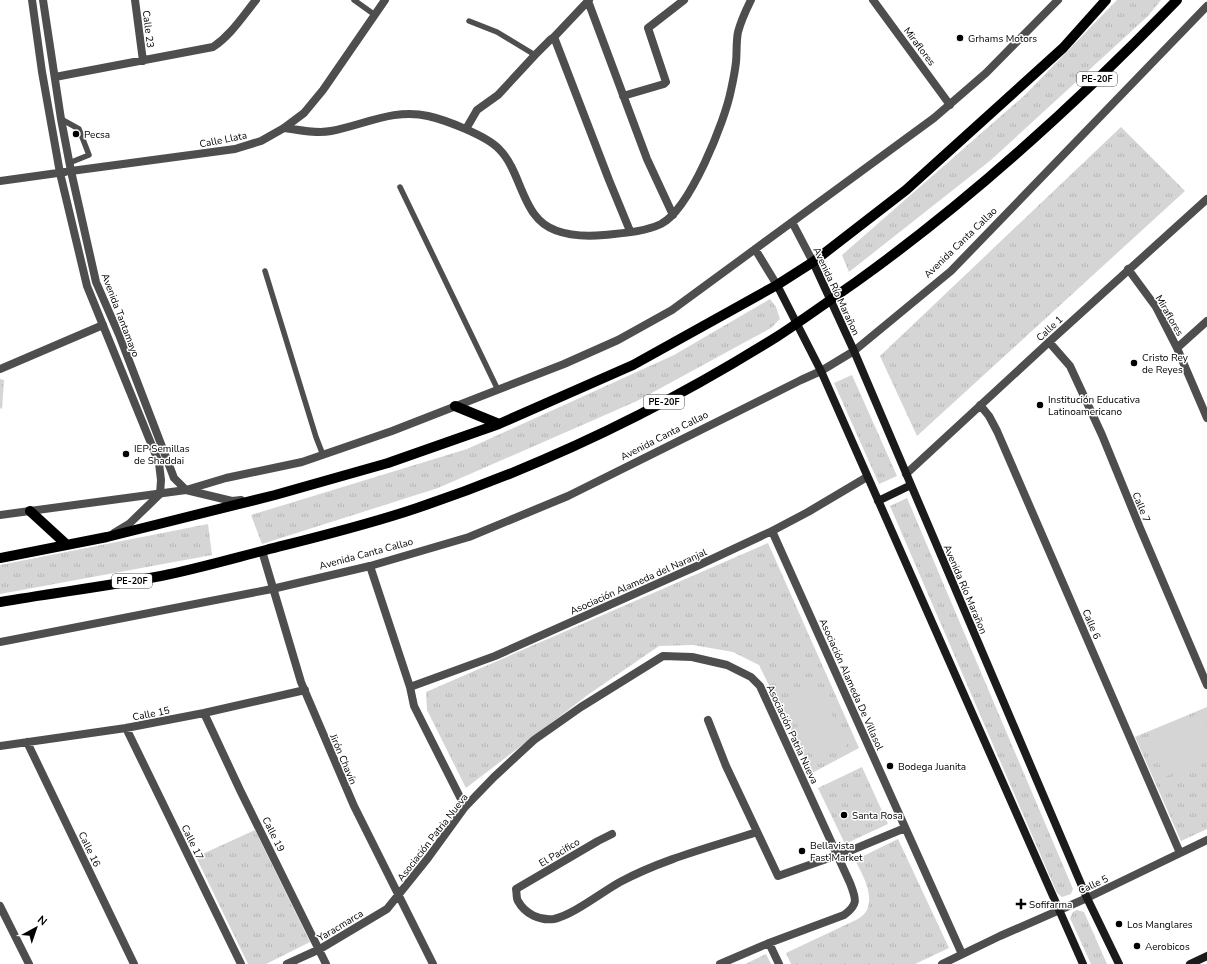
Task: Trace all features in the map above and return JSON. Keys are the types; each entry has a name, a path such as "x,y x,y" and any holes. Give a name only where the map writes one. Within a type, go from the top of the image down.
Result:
{"main road":[{"path":"0,558 107,537 275,495 388,463 499,424 633,365 777,285 813,262 906,190 1063,48 1106,0"},
{"name":"PE-20F","path":"0,602 159,576 227,561 340,532 417,508 493,480 567,449 640,414 711,376 796,323 925,231 1015,156 1135,44 1177,0"},
{"name":"Avenida Río Marañon","path":"813,262 854,351 1087,898 1119,964"},
{"path":"777,285 821,371 1083,964"},
{"path":"455,406 499,424"},
{"path":"878,501 911,485"},
{"path":"30,511 67,545"},
{"path":"1190,964 1207,956"}],"street":[{"name":"Avenida Tantamayo","path":"32,0 42,72 60,173 87,286 159,463 161,480 160,494"},
{"name":"Avenida Tantamayo","path":"43,0 69,163 96,282 120,337 174,478 186,490"},
{"name":"Calle 23","path":"135,0 143,61"},
{"path":"56,78 213,47 231,32 256,0"},
{"name":"Calle Llata","path":"0,181 235,149 261,141 284,128 304,113 323,90 385,0"},
{"path":"623,96 664,84 666,82 648,28 684,0"},
{"path":"284,128 330,132 382,117 405,113 428,116 466,130 489,141 499,148 510,164 534,215 544,225 555,231 569,234 588,235 616,234 644,230 662,223 673,215 691,188 712,149 720,129 731,90 736,63 738,33 751,0"},
{"name":"Miraflores","path":"873,0 950,105"},
{"path":"0,515 186,490 226,478 302,462 392,431 564,364 618,340 672,310 934,118 986,73 1058,0"},
{"path":"466,130 477,110 498,95 588,1 647,159 673,215"},
{"name":"Avenida Canta Callao","path":"0,642 272,589 370,566 469,537 568,496 821,371 854,351 951,271 1206,10"},
{"path":"554,37 630,231"},
{"name":"Calle 1","path":"906,474 1128,269 1207,199"},
{"name":"Avenida Río Marañon","path":"792,222 813,262"},
{"path":"755,249 777,285"},
{"name":"Miraflores","path":"1128,269 1156,307 1177,348 1207,418"},
{"path":"1177,348 1207,321"},
{"path":"0,368 103,325"},
{"name":"Calle 7","path":"1049,342 1070,366 1102,434 1140,528 1207,685"},
{"name":"Calle 6","path":"980,405 989,416 997,431 1180,853"},
{"name":"Asociación Alameda del Naranjal","path":"410,687 495,656 772,531 868,477"},
{"path":"186,490 232,502 275,495"},
{"path":"107,537 129,524 160,494"},
{"name":"Asociación Alameda De Villasol","path":"772,531 962,954"},
{"name":"Jirón Chavín","path":"262,552 272,589 305,690 354,806 433,964"},
{"path":"370,566 410,687 414,706 465,807"},
{"name":"Asociación Patria Nueva","path":"399,896 465,807 494,777 534,740 581,707 663,656 692,657 727,665 751,677 760,686 856,898 852,910 844,915 769,943 720,964"},
{"name":"Calle 15","path":"0,746 126,728 204,713 305,690"},
{"name":"Calle 19","path":"204,713 240,790 320,949 326,964"},
{"path":"708,720 726,766 778,876 837,855 905,828"},
{"name":"Calle 17","path":"126,728 241,964"},
{"name":"Calle 16","path":"27,742 134,964"},
{"name":"El Pacifico","path":"612,834 516,889 517,900 526,911 539,918 553,919 564,916 620,882 673,858 757,832"},
{"name":"Calle 5","path":"942,964 1087,898 1207,840"},
{"name":"Yaracmarca","path":"287,964 320,949 388,909 399,896"},
{"path":"0,906 29,964"},
{"path":"769,943 779,964"}],"lane":[{"path":"354,0 374,15"},
{"path":"469,21 497,32 535,55"},
{"path":"61,119 79,129 89,155 69,163"},
{"path":"400,187 498,390"},
{"path":"265,271 316,437 323,455"}],"green space":[{"path":"1117,0 1161,0 1148,16 991,160 849,272 842,255 1025,95"},
{"path":"1121,127 1185,191 917,436 880,356"},
{"path":"770,299 776,307 780,319 771,328 637,401 438,488 262,544 251,515 467,449 674,355"},
{"path":"852,375 897,476 879,484 834,383"},
{"path":"0,379 4,380 2,409 0,408"},
{"path":"907,498 1073,889 1071,894 1062,897 1057,893 890,506"},
{"path":"208,524 212,555 0,594 0,565"},
{"path":"768,543 859,748 812,773 759,665 733,652 693,645 659,646 589,694 466,788 427,710 426,692"},
{"path":"819,688 847,746 815,761 787,704"},
{"path":"1207,707 1207,829 1181,841 1135,737"},
{"path":"1200,713 1207,727 1207,757 1165,777 1147,738"},
{"path":"862,767 888,824 845,844 818,788"},
{"path":"255,830 310,942 266,964 248,964 196,857"},
{"path":"898,839 949,948 915,964 791,964 786,953 858,919 865,913 869,904 868,890 864,877 855,860"},
{"path":"1077,910 1084,912 1107,964 1091,964 1070,918 1073,912"},
{"path":"766,954 771,964 745,964"}],"place":[{"name":"Grhams Motors","path":"960,38"},
{"name":"Pecsa","path":"76,134"},
{"name":"Cristo Rey de Reyes","path":"1134,363"},
{"name":"Institución Educativa Latinoamericano","path":"1040,405"},
{"name":"IEP Semillas de Shaddai","path":"126,454"},
{"name":"Bodega Juanita","path":"890,766"},
{"name":"Santa Rosa","path":"844,815"},
{"name":"Bellavista Fast Market","path":"802,851"},
{"name":"Sofifarma","path":"1021,904"},
{"name":"Los Manglares","path":"1119,924"},
{"name":"Aerobicos","path":"1137,946"}]}
